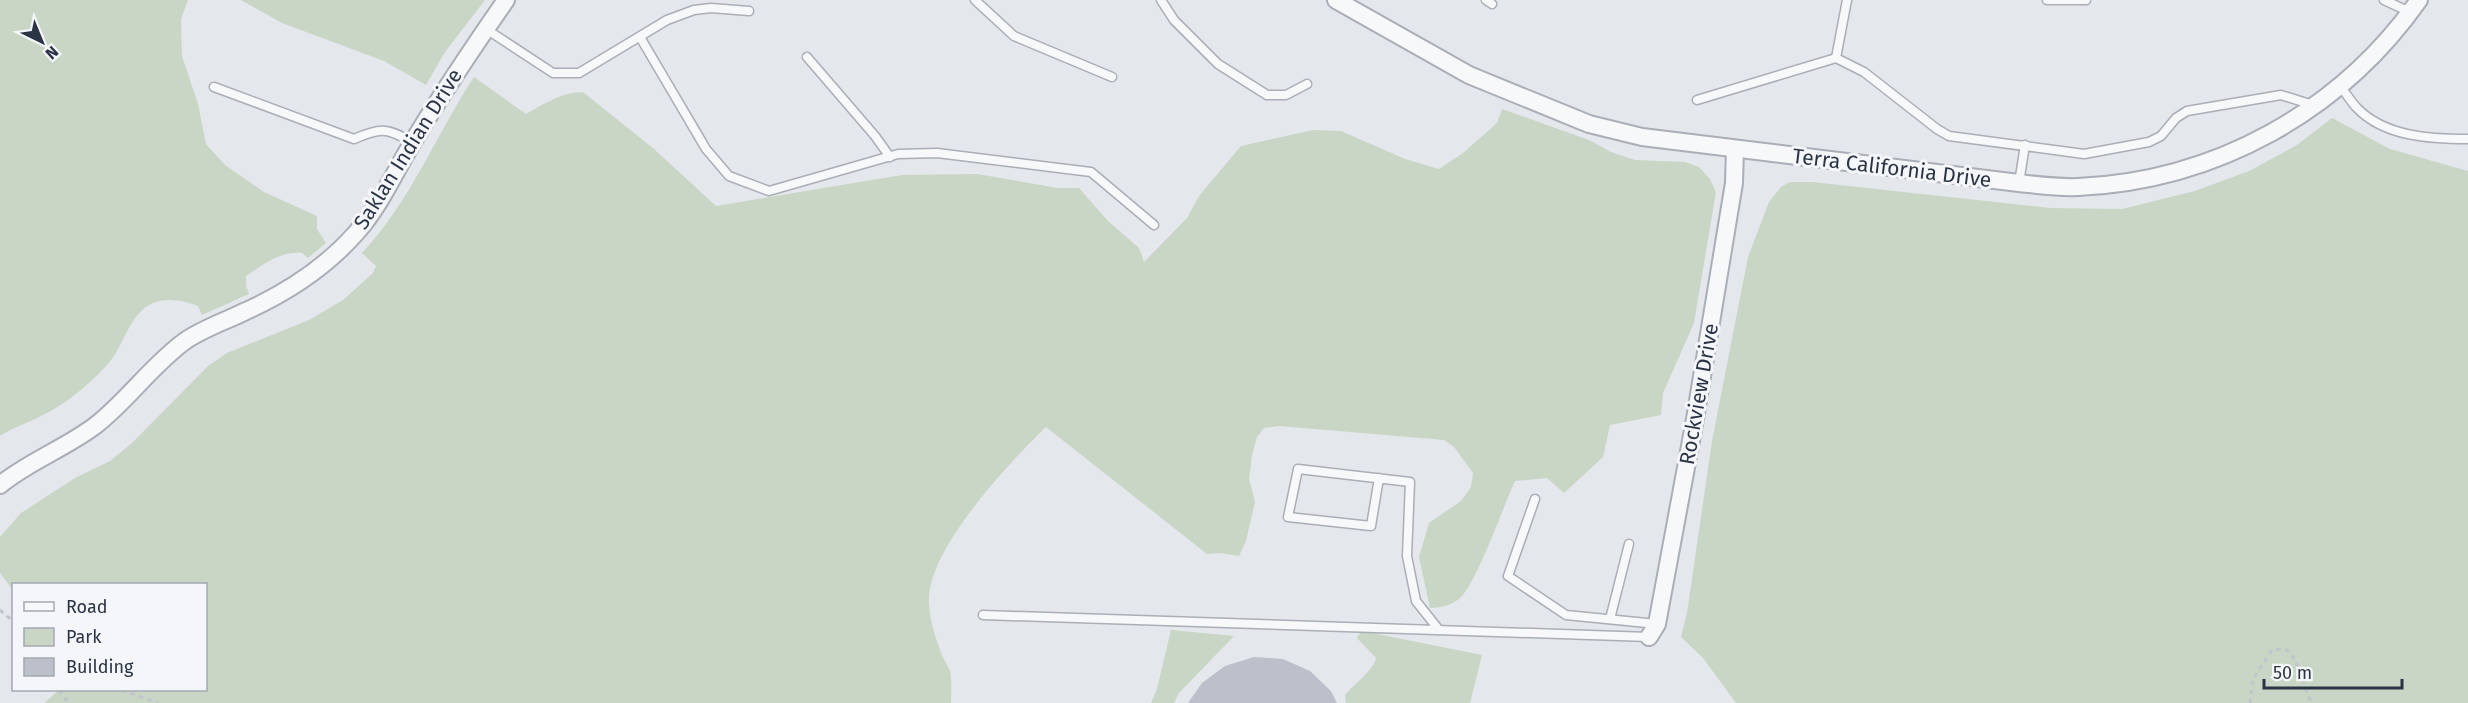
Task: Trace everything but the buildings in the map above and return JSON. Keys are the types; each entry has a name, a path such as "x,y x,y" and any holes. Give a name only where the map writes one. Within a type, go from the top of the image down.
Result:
{"street":[{"name":"Saklan Indian Drive","path":"0,485 96,425 124,401 165,357 185,342 205,329 295,286 329,259 356,232 377,206 412,142 507,0"},
{"name":"Terra California Drive","path":"1336,0 1469,75 1589,124 1642,137 2019,183 2077,187 2166,176 2231,154 2293,121 2340,86 2366,63 2414,6"},
{"name":"Rockview Drive","path":"1653,630 1695,419 1734,183 1735,149"}],"lane":[{"path":"975,0 1014,36 1112,77"},
{"path":"1161,0 1174,20 1218,64 1267,94 1286,95 1307,84"},
{"path":"1836,58 1847,0"},
{"path":"2048,0 2086,0"},
{"path":"2384,0 2414,6"},
{"path":"486,29 554,73 579,73 667,20 694,10 711,8 749,11"},
{"path":"640,37 706,149 729,176 769,191 898,154 937,153 1091,172 1154,225"},
{"path":"807,57 875,136 890,157"},
{"path":"1697,100 1836,58 1864,72 1937,129 1949,135 2084,154 2149,142 2161,136 2176,118 2187,111 2280,95 2313,105"},
{"path":"2340,86 2358,110 2381,124 2428,138 2468,139"},
{"path":"214,87 354,139 372,131 388,129 412,142"},
{"path":"2019,183 2025,146"},
{"path":"1379,478 1371,526 1288,517 1298,469 1379,478 1410,482 1407,556 1416,601 1439,630"},
{"path":"1535,498 1508,576 1566,615 1610,620 1653,630"},
{"path":"1610,620 1629,544"},
{"path":"983,615 1439,630 1653,630"}],"path":[{"path":"0,610 12,620"},
{"path":"2250,703 2253,679 2272,650 2284,649 2295,656 2306,693 2312,703"},
{"path":"61,691 69,703"},
{"path":"125,691 158,703"}],"green space":[{"path":"0,0 188,0 181,19 182,56 198,104 206,144 225,165 264,192 317,216 317,229 326,243 308,258 302,253 294,253 279,256 266,263 246,276 249,294 202,315 198,306 176,300 153,303 138,314 113,358 91,381 54,409 0,436"},
{"path":"241,0 485,0 445,52 426,85 384,61 282,23"},
{"path":"474,77 526,114 560,96 583,92 654,149 716,206 902,175 977,174 1058,188 1079,188 1108,221 1139,248 1144,262 1187,218 1199,196 1241,146 1313,130 1341,131 1405,159 1439,169 1463,153 1497,123 1502,109 1589,140 1611,152 1635,160 1685,162 1699,167 1710,179 1716,192 1694,323 1663,393 1661,415 1610,425 1603,457 1564,493 1547,478 1515,481 1467,590 1460,598 1446,606 1430,608 1419,557 1429,523 1461,501 1471,487 1473,473 1454,447 1444,440 1279,426 1264,428 1257,437 1252,455 1249,479 1255,502 1246,541 1239,556 1220,553 1207,554 1046,427 972,509 940,560 931,584 930,616 941,653 950,671 951,703 44,703 58,691 207,691 207,583 12,583 12,589 0,573 0,537 21,513 75,478 110,461 132,443 208,366 227,353 309,320 343,300 373,273 376,266 362,253 409,190"},
{"path":"2332,118 2390,149 2468,171 2468,703 1736,703 1703,658 1681,637 1687,613 1712,441 1748,257 1769,202 1781,187 1790,182 1812,182 2051,208 2122,209 2195,191 2249,171 2297,145"},
{"path":"1171,630 1234,636 1179,693 1174,703 1151,703 1157,689"},
{"path":"1367,632 1482,655 1470,703 1346,703 1345,695 1368,672 1376,658 1357,638 1360,633"}]}
